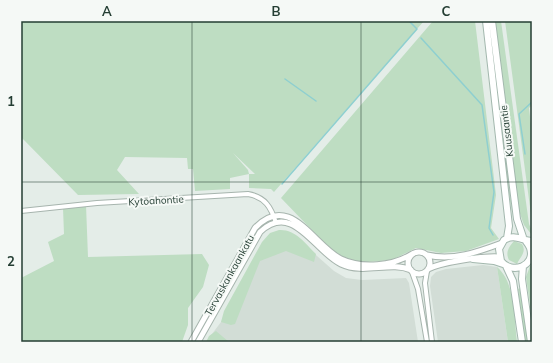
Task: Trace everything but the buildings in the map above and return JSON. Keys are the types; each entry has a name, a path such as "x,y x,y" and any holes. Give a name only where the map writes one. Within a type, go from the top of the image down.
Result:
{"main road":[{"name":"Kuusaantie","path":"486,21 509,226 505,241"},
{"name":"Kuusaantie","path":"492,21 515,208 518,224 524,240"},
{"path":"522,342 513,281 499,256 499,249 505,241 516,237 524,240 532,240"},
{"path":"473,259 494,261 513,268 523,266 530,260 531,248 524,240"},
{"path":"523,266 522,279 531,342"}],"street":[{"name":"Kytöahontie","path":"21,211 97,203 248,194 265,200 274,216 276,223"},
{"path":"274,216 283,216 295,220 334,255 359,265 383,264 400,260 412,254 421,252 427,255 446,257 463,255 505,241"},
{"name":"Tervaskankaankatu","path":"191,342 255,228 260,223 274,216"},
{"path":"276,223 286,222 297,226 329,256 349,267 366,269 399,267 421,274 441,264 483,256 499,256"},
{"name":"Tervaskankaankatu","path":"198,342 260,232 276,223"},
{"path":"412,254 408,262 418,289 427,342"},
{"path":"427,255 430,262 425,283 432,342"}],"shaded area":[{"path":"291,233 334,271 346,278 362,280 406,278 409,283 418,342 206,342 221,322 262,246"},
{"path":"483,265 497,267 508,342 438,342 430,286 431,277 436,272 446,269"}],"green space":[{"path":"21,21 424,21 274,192 271,189 249,188 249,174 230,178 230,189 195,191 193,169 188,169 187,158 125,157 117,170 139,194 78,195 21,137","holes":["233,153 255,174 249,174 248,170"]},
{"path":"433,21 475,21 496,195 491,228 499,239 466,251 441,253 416,248 392,260 368,262 356,261 341,256 330,249 281,198"},
{"path":"495,21 501,21 529,224 532,235 524,225 519,211"},
{"path":"505,21 532,21 532,105 529,108 532,133 532,222"},
{"path":"500,110 513,218 505,171"},
{"path":"86,205 88,257 202,254 209,265 203,287 188,308 188,325 182,342 21,342 21,278 54,261 48,242 64,234 63,208"},
{"path":"285,230 295,234 304,241 316,254 314,262 286,251 260,261 235,324 231,325 221,322 224,311 262,242 270,233"},
{"path":"253,235 255,236 226,288 225,287"},
{"path":"514,241 522,244 524,250 517,264 509,260 507,254"},
{"path":"530,266 532,267 532,318 526,277"},
{"path":"497,267 508,282 511,292 517,342 508,342"},
{"path":"520,288 528,342 525,342 518,289"},
{"path":"216,331 229,342 206,342 209,336"}],"waterway":[{"path":"282,184 417,29 409,21"},
{"path":"421,38 482,105 494,192 489,228 493,235"},
{"path":"285,79 316,101"},
{"path":"525,154 519,114 532,102"}]}
